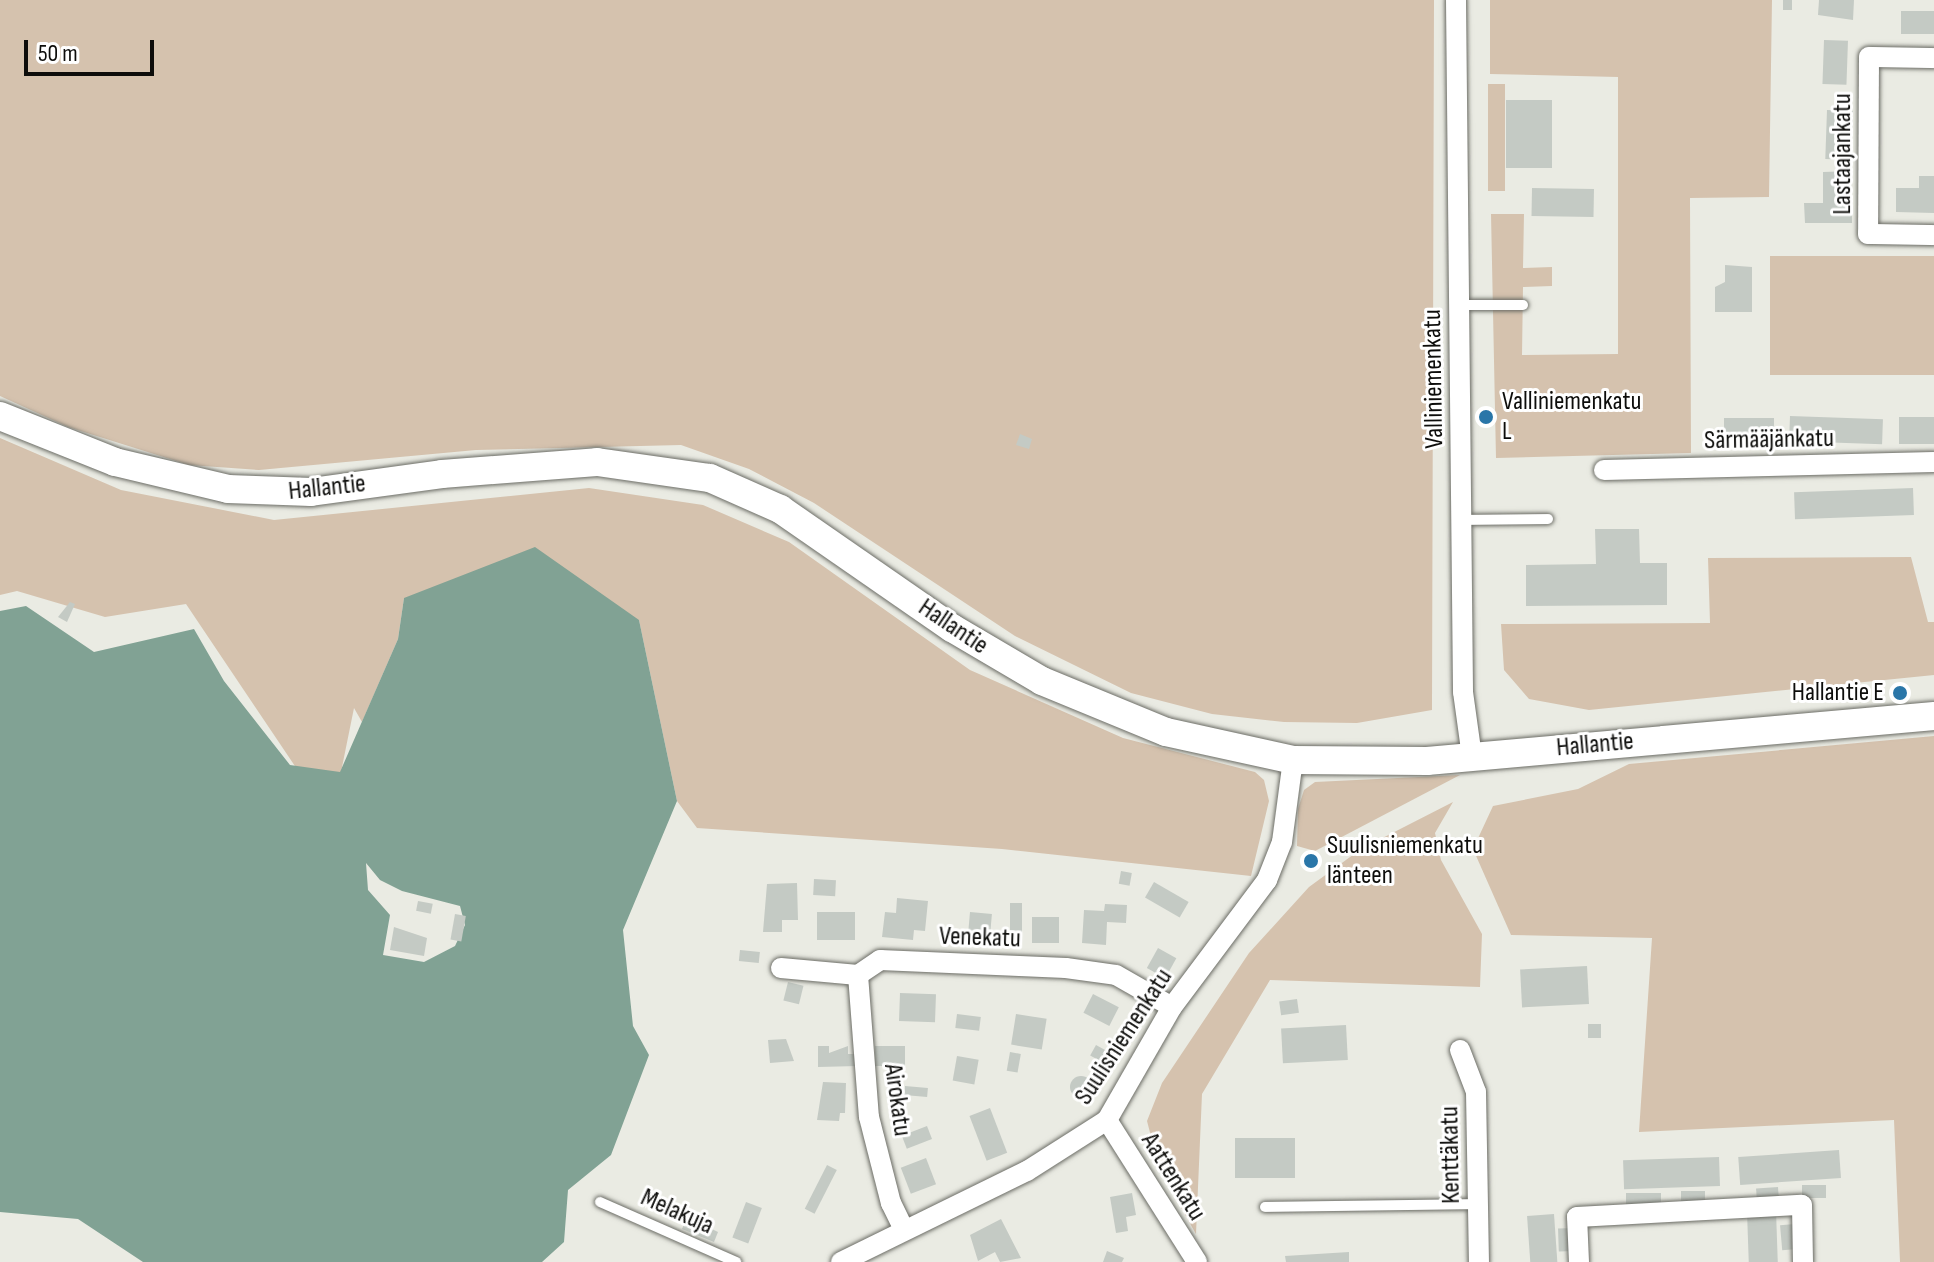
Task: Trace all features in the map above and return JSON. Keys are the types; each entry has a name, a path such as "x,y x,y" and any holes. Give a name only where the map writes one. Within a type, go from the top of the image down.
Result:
{"street":[{"name":"Valliniemenkatu","path":"1456,0 1463,692 1472,757"},
{"name":"Lastaajankatu","path":"1934,58 1869,57 1868,234 1934,235"},
{"name":"Hallantie","path":"0,416 115,462 228,489 311,492 442,474 597,462 710,478 780,509 952,628 1042,681 1166,732 1293,760 1358,763 1472,757 1934,716"},
{"name":"Särmääjänkatu","path":"1604,470 1934,462"},
{"name":"Suulisniemenkatu","path":"841,1262 903,1228 1027,1171 1107,1120 1172,1007 1267,880 1282,842 1293,760"},
{"name":"Venekatu","path":"781,968 858,975 880,960 1066,968 1116,975 1172,1007"},
{"name":"Airokatu","path":"858,975 869,1117 891,1203 903,1228"},
{"name":"Kenttäkatu","path":"1460,1050 1476,1092 1479,1262"},
{"name":"Aattenkatu","path":"1107,1120 1197,1262"},
{"path":"1579,1262 1577,1217 1802,1205 1803,1262"}],"lane":[{"path":"1460,305 1523,305"},
{"path":"1461,520 1548,519"},
{"name":"Melakuja","path":"600,1202 736,1262"},
{"path":"1265,1207 1478,1204"}],"shaded area":[{"path":"0,0 1434,0 1432,710 1357,723 1284,722 1212,714 1131,693 1015,636 814,503 749,469 681,445 476,450 259,470 189,465 68,427 0,396"},
{"path":"1490,0 1772,0 1769,197 1690,198 1691,453 1496,458 1491,214 1524,214 1523,268 1552,267 1552,286 1523,287 1522,355 1618,354 1618,77 1490,74"},
{"path":"1488,84 1505,84 1505,191 1488,191"},
{"path":"1770,256 1934,256 1934,375 1770,375"},
{"path":"0,438 121,490 274,520 589,488 703,505 789,542 970,670 1123,738 1255,772 1264,780 1269,801 1251,876 1002,849 697,828 677,801 639,620 404,598 398,639 362,722 354,708 341,772 307,784 186,604 105,617 17,591 0,595"},
{"path":"535,547 639,620 677,801 623,930 633,1026 649,1055 611,1155 568,1190 564,1242 542,1262 143,1262 78,1219 0,1212 0,611 26,606 94,652 194,629 224,681 290,765 340,772 398,639 404,598","holes":["366,863 380,880 402,891 460,906 465,925 455,946 424,962 383,955 390,915 368,890"]},
{"path":"1911,557 1928,622 1934,622 1934,675 1589,710 1529,699 1504,670 1501,624 1710,623 1708,558"},
{"path":"1934,736 1934,1262 1900,1262 1894,1120 1639,1132 1652,938 1511,935 1473,849 1493,806 1578,789 1629,764"},
{"path":"1460,775 1315,851 1297,846 1298,809 1304,790 1315,782"},
{"path":"1453,802 1435,833 1441,860 1482,934 1480,987 1270,980 1202,1094 1196,1234 1160,1171 1147,1121 1162,1083 1249,953 1309,887 1361,849"}],"building":[{"path":"1783,0 1792,0 1792,10 1783,10"},
{"path":"1819,0 1854,0 1853,20 1818,15"},
{"path":"1901,11 1934,11 1934,34 1901,34"},
{"path":"1824,40 1848,41 1846,85 1822,84"},
{"path":"1506,100 1552,100 1552,168 1506,168"},
{"path":"1827,110 1853,111 1851,160 1825,159"},
{"path":"1851,171 1852,223 1805,223 1804,203 1823,203 1823,172"},
{"path":"1919,176 1934,176 1934,213 1896,212 1896,188 1919,188"},
{"path":"1532,188 1594,189 1594,217 1532,216"},
{"path":"1725,265 1752,267 1752,312 1715,312 1715,287 1725,282"},
{"path":"1790,416 1883,419 1882,444 1789,441"},
{"path":"1899,417 1934,417 1934,444 1899,444"},
{"path":"1724,418 1774,418 1774,443 1724,443"},
{"path":"1020,434 1032,439 1029,449 1016,445"},
{"path":"1913,488 1914,515 1795,519 1794,492"},
{"path":"1595,529 1639,529 1640,563 1667,563 1667,605 1526,606 1526,565 1596,564"},
{"path":"70,602 75,604 67,622 58,617"},
{"path":"1121,871 1132,873 1130,886 1119,884"},
{"path":"814,879 836,880 835,896 813,895"},
{"path":"1154,882 1189,902 1180,918 1145,898"},
{"path":"797,883 798,920 782,920 782,932 763,932 767,884"},
{"path":"897,898 928,901 925,931 914,930 913,940 882,937 885,912 896,913"},
{"path":"418,901 433,904 431,914 416,911"},
{"path":"1010,903 1022,903 1022,934 1010,934"},
{"path":"1105,904 1127,905 1126,923 1107,922 1106,945 1082,943 1084,910 1104,911"},
{"path":"817,912 855,912 855,940 817,940"},
{"path":"970,912 992,914 989,942 968,940"},
{"path":"455,914 466,916 461,942 450,940"},
{"path":"1032,917 1059,917 1059,943 1032,943"},
{"path":"394,927 427,938 424,956 390,950"},
{"path":"1158,948 1176,958 1165,978 1147,968"},
{"path":"740,950 760,952 759,963 739,961"},
{"path":"1587,966 1589,1004 1522,1007 1520,970"},
{"path":"788,982 804,986 799,1004 783,1000"},
{"path":"900,993 936,994 935,1022 899,1021"},
{"path":"1093,994 1119,1007 1109,1026 1083,1013"},
{"path":"1297,999 1299,1013 1281,1015 1279,1002"},
{"path":"957,1014 981,1017 979,1031 955,1028"},
{"path":"1016,1014 1047,1019 1042,1049 1011,1045"},
{"path":"1588,1024 1601,1024 1601,1038 1588,1038"},
{"path":"1346,1025 1348,1060 1283,1063 1281,1028"},
{"path":"786,1039 794,1061 770,1063 768,1040"},
{"path":"1096,1045 1107,1051 1102,1062 1090,1055"},
{"path":"818,1046 829,1046 829,1053 848,1046 848,1054 858,1054 858,1066 818,1067"},
{"path":"875,1046 905,1046 905,1066 875,1066"},
{"path":"1010,1052 1021,1054 1018,1073 1007,1071"},
{"path":"957,1056 979,1060 974,1084 953,1081"},
{"path":"1081,1076 1089,1079 1092,1087 1089,1095 1081,1098 1073,1095 1070,1087 1073,1079"},
{"path":"823,1082 846,1083 845,1113 840,1113 839,1121 817,1120"},
{"path":"905,1086 928,1088 927,1097 904,1095"},
{"path":"990,1108 1007,1153 987,1161 969,1116"},
{"path":"927,1126 932,1139 907,1149 902,1136"},
{"path":"1235,1138 1295,1138 1295,1178 1235,1178"},
{"path":"1839,1150 1841,1178 1740,1185 1738,1157"},
{"path":"1719,1157 1720,1186 1624,1189 1623,1160"},
{"path":"926,1158 936,1184 911,1194 901,1168"},
{"path":"827,1165 837,1170 815,1214 805,1209"},
{"path":"1802,1185 1826,1185 1826,1198 1802,1198"},
{"path":"1778,1187 1779,1200 1757,1202 1756,1189"},
{"path":"1681,1191 1705,1191 1705,1204 1681,1204"},
{"path":"1132,1193 1136,1215 1126,1217 1128,1231 1116,1233 1110,1197"},
{"path":"1626,1193 1661,1193 1661,1205 1626,1205"},
{"path":"746,1202 762,1208 748,1244 732,1237"},
{"path":"1776,1211 1778,1262 1749,1262 1747,1212"},
{"path":"1554,1214 1557,1262 1530,1262 1527,1216"},
{"path":"687,1217 718,1232 714,1242 682,1229"},
{"path":"1001,1219 1021,1258 1000,1262 995,1252 978,1261 970,1235"},
{"path":"1795,1224 1797,1249 1782,1250 1780,1225"},
{"path":"1574,1228 1575,1251 1559,1252 1558,1229"},
{"path":"1107,1251 1124,1258 1122,1262 1103,1262"},
{"path":"1349,1252 1349,1262 1286,1262 1285,1256"}],"place":[{"name":"Valliniemenkatu L","path":"1486,417"},
{"name":"Hallantie E","path":"1900,693"},
{"name":"Suulisniemenkatu länteen","path":"1311,861"}]}
